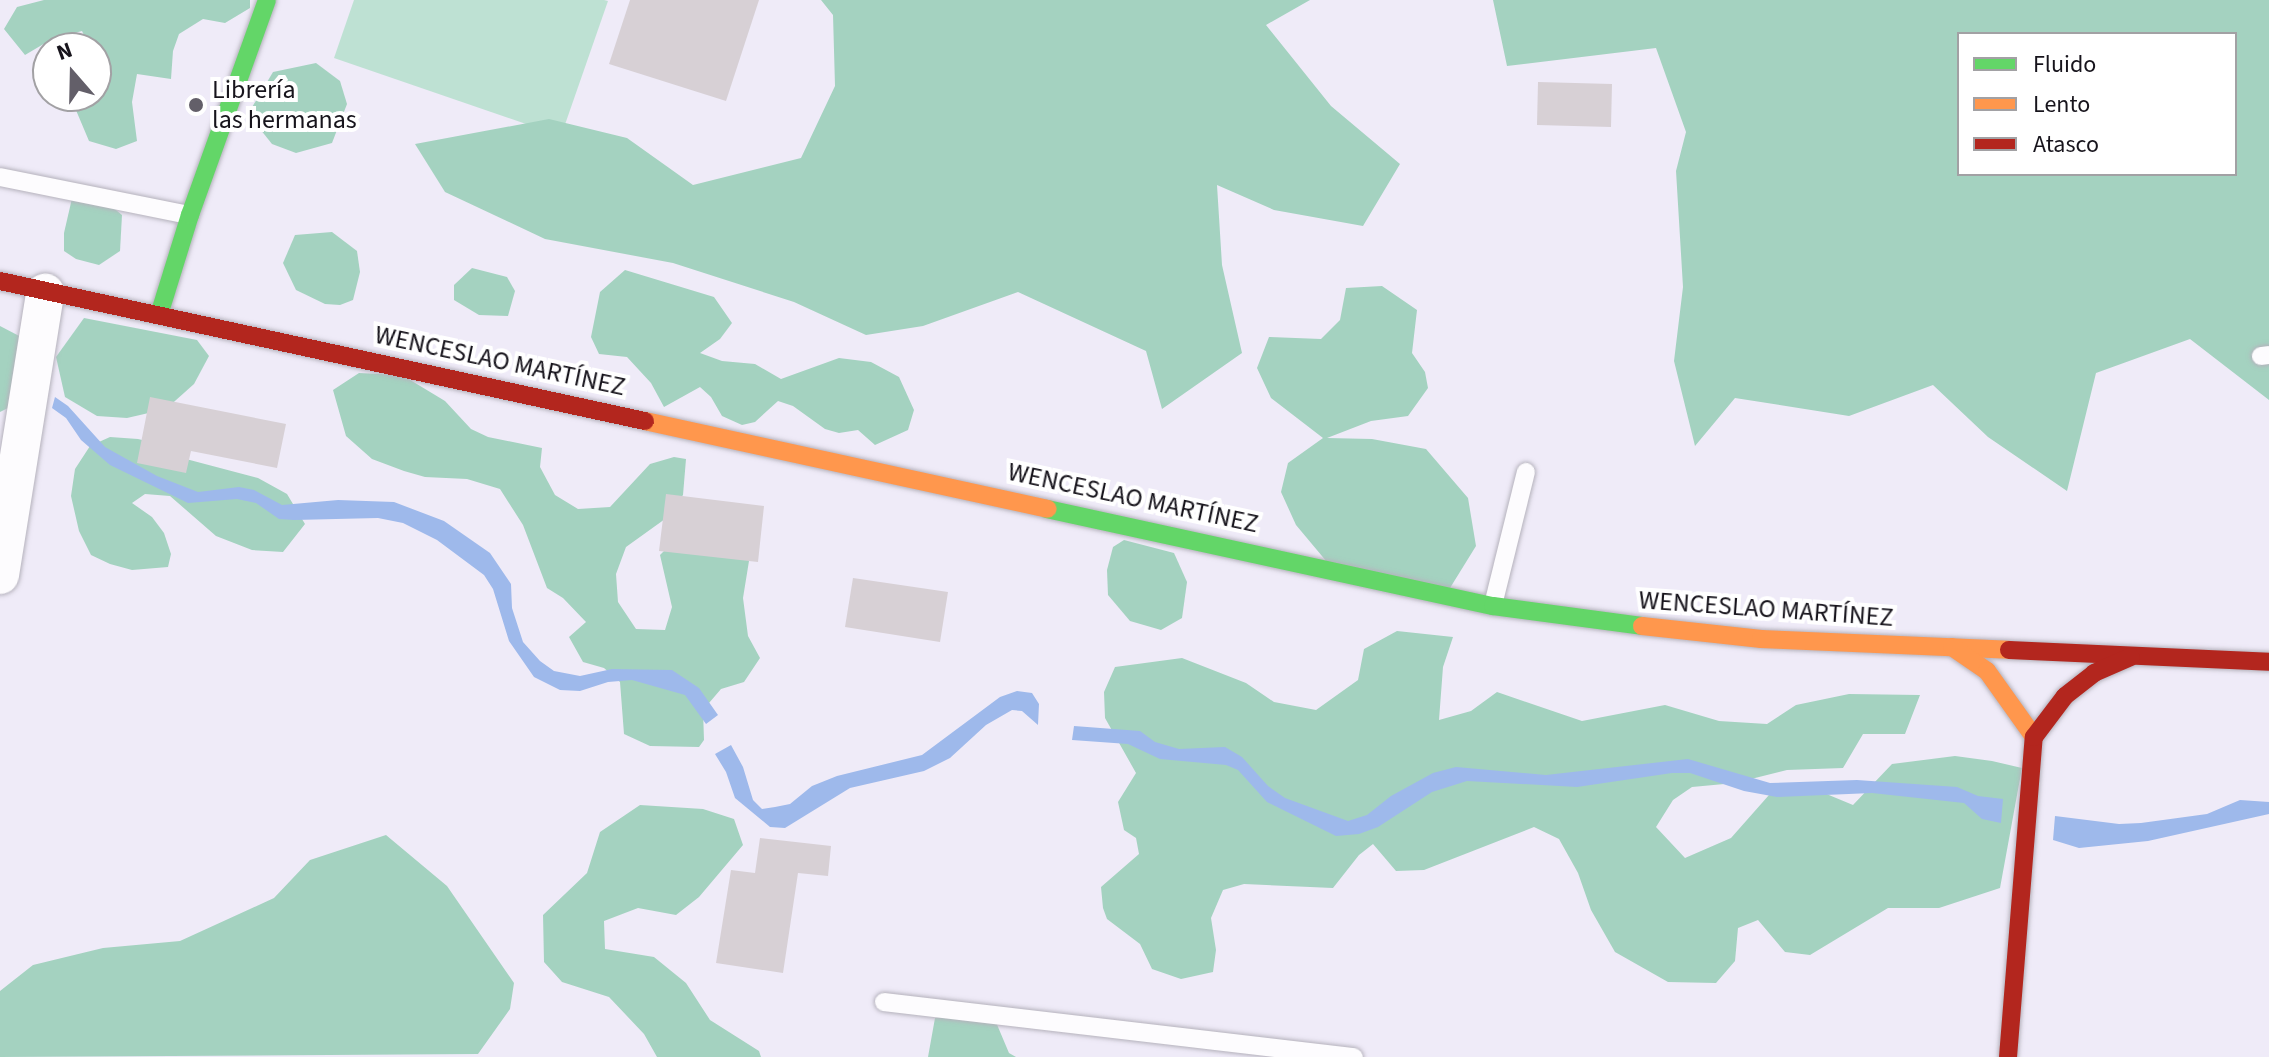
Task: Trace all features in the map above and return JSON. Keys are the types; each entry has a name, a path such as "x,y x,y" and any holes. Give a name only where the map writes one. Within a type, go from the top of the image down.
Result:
{"main road":[{"path":"159,315 190,215 267,0"},
{"name":"WENCESLAO MARTÍNEZ","path":"0,281 1493,606 1573,619 1761,639 2269,662"},
{"path":"1952,647 1987,671 2034,737"},
{"path":"2008,1057 2034,737 2065,696 2094,673 2133,656"}],"street":[{"path":"0,575 10,448 45,293"}],"lane":[{"path":"0,177 190,215"},
{"path":"1493,606 1526,472"},
{"path":"884,1002 1354,1057"}],"green space":[{"path":"44,0 250,0 250,8 225,23 203,19 179,34 173,51 171,79 137,74 132,102 137,141 116,149 89,141 77,112 112,112 112,32 32,32 32,51 25,55 4,29 17,7"},
{"path":"354,0 608,1 561,136 334,58"},
{"path":"821,0 1310,0 1266,25 1331,106 1400,164 1363,226 1274,210 1217,185 1222,265 1242,353 1162,409 1146,351 1018,292 923,326 866,335 794,302 673,263 545,239 445,192 415,144 549,119 627,138 693,185 801,158 835,86 833,15"},
{"path":"1493,0 2269,0 2269,400 2190,339 2096,373 2067,491 1988,437 1933,385 1849,416 1735,398 1695,446 1674,361 1683,287 1676,171 1686,132 1656,48 1507,66"},
{"path":"316,63 340,81 347,104 332,143 296,153 272,144 248,114 273,72"},
{"path":"92,190 122,215 120,251 99,265 76,259 64,251 64,233 73,194"},
{"path":"332,232 357,251 360,272 353,300 340,305 325,304 296,290 283,263 295,235"},
{"path":"472,268 507,277 515,291 508,316 479,315 454,300 454,285"},
{"path":"625,270 714,297 732,323 720,339 700,353 722,361 755,364 781,379 839,358 871,362 899,377 914,410 908,430 875,445 858,430 839,433 825,429 793,406 778,401 755,422 742,425 722,416 711,397 700,387 664,407 651,383 627,357 599,354 591,337 600,292"},
{"path":"1382,286 1417,310 1412,353 1425,372 1428,388 1408,416 1371,421 1327,438 1372,439 1426,449 1468,498 1476,546 1450,588 1332,568 1296,525 1281,492 1288,463 1323,438 1271,398 1257,368 1269,337 1321,339 1340,320 1346,288"},
{"path":"84,318 197,340 209,356 194,384 166,409 127,418 97,416 65,397 56,357"},
{"path":"0,326 25,339 20,402 0,412"},
{"path":"359,373 402,375 445,401 471,429 488,437 542,448 540,467 555,495 578,509 610,507 650,464 674,457 686,459 683,495 665,519 626,547 616,574 618,602 636,629 665,630 672,607 660,555 682,533 741,540 749,561 743,598 748,636 760,658 744,682 721,689 703,710 704,740 699,747 650,746 624,734 620,682 604,668 583,662 569,637 586,622 563,598 547,588 523,525 500,489 467,479 425,477 404,471 372,459 346,436 333,390"},
{"path":"110,437 168,446 186,459 258,478 287,494 305,524 283,552 252,550 216,536 170,496 145,494 132,503 152,517 164,533 171,554 168,567 132,570 110,564 91,555 79,531 71,496 75,469 90,446"},
{"path":"1124,540 1174,553 1187,582 1182,618 1161,630 1130,621 1108,595 1107,570 1113,547"},
{"path":"1397,631 1453,637 1443,667 1439,720 1471,711 1497,692 1582,721 1665,705 1719,721 1767,724 1796,705 1849,694 1920,695 1905,734 1863,734 1843,768 1787,770 1735,783 1692,787 1673,800 1656,827 1685,858 1731,838 1769,795 1812,788 1853,805 1892,764 1955,756 1992,761 2022,768 2000,888 1939,908 1888,908 1810,955 1785,952 1758,920 1738,928 1735,961 1716,983 1668,982 1615,952 1591,910 1578,873 1559,839 1534,827 1424,870 1396,871 1373,844 1359,855 1333,888 1244,884 1223,890 1211,918 1216,950 1213,972 1181,979 1152,969 1140,944 1107,919 1103,908 1101,887 1139,854 1136,838 1124,830 1118,802 1136,773 1105,718 1104,692 1115,667 1182,658 1246,683 1274,702 1316,710 1358,680 1364,649"},
{"path":"640,805 703,809 734,819 743,845 699,897 676,915 638,908 604,921 605,949 654,957 686,983 710,1020 759,1051 761,1057 657,1057 644,1034 609,997 562,982 544,962 543,915 587,873 600,832"},
{"path":"386,835 447,886 514,983 510,1009 478,1054 0,1057 0,991 33,965 103,948 180,941 274,898 310,860"},
{"path":"990,1008 1009,1053 1016,1057 928,1057 935,1018"}],"water":[{"path":"55,397 68,406 105,447 157,476 198,492 239,487 254,490 282,505 338,500 394,502 444,521 490,553 511,584 512,608 523,642 554,671 580,676 612,669 672,670 699,688 718,715 706,724 685,695 632,680 608,682 580,691 560,690 534,677 509,641 493,589 484,575 437,540 403,523 378,518 279,519 256,503 237,499 188,503 110,465 81,440 66,418 52,408"},
{"path":"1017,691 1032,693 1039,704 1038,725 1022,711 1012,710 986,725 950,758 924,771 850,788 785,828 770,827 735,798 726,772 715,754 731,745 743,767 753,800 762,809 790,804 812,786 837,776 922,755 1000,697"},
{"path":"1074,726 1140,731 1155,742 1179,749 1225,747 1242,757 1268,786 1285,798 1348,821 1367,815 1391,796 1433,773 1456,767 1546,775 1688,759 1770,783 1857,780 1957,787 1978,796 2003,799 2001,823 1982,819 1964,803 1872,793 1777,797 1744,791 1690,773 1672,773 1577,787 1467,781 1432,792 1378,827 1359,834 1336,836 1267,802 1238,770 1226,765 1160,759 1128,744 1072,740"},
{"path":"2240,800 2269,802 2269,814 2148,841 2079,848 2053,840 2055,816 2119,824 2141,823 2207,814"}],"building":[{"path":"630,0 759,0 726,101 609,64"},
{"path":"1538,82 1612,84 1611,127 1537,125"},
{"path":"150,397 286,424 277,468 191,451 186,473 137,463"},
{"path":"666,494 764,506 758,562 659,551"},
{"path":"853,578 948,592 940,642 845,627"},
{"path":"760,838 831,846 828,876 798,873 783,973 716,963 731,870 755,873"}],"traffic: fast":[{"path":"159,315 190,215 267,0"},
{"path":"1047,509 1493,606 1642,626"}],"traffic: slow":[{"path":"645,421 1047,509"},
{"path":"1642,626 1761,639 2009,650"},
{"path":"1952,647 1987,671 2034,737"}],"traffic: jam":[{"path":"0,281 645,421"},
{"path":"2009,650 2269,662"},
{"path":"2008,1057 2034,737 2065,696 2094,673 2131,657"}],"place":[{"name":"Librería las hermanas","path":"196,105"}]}
